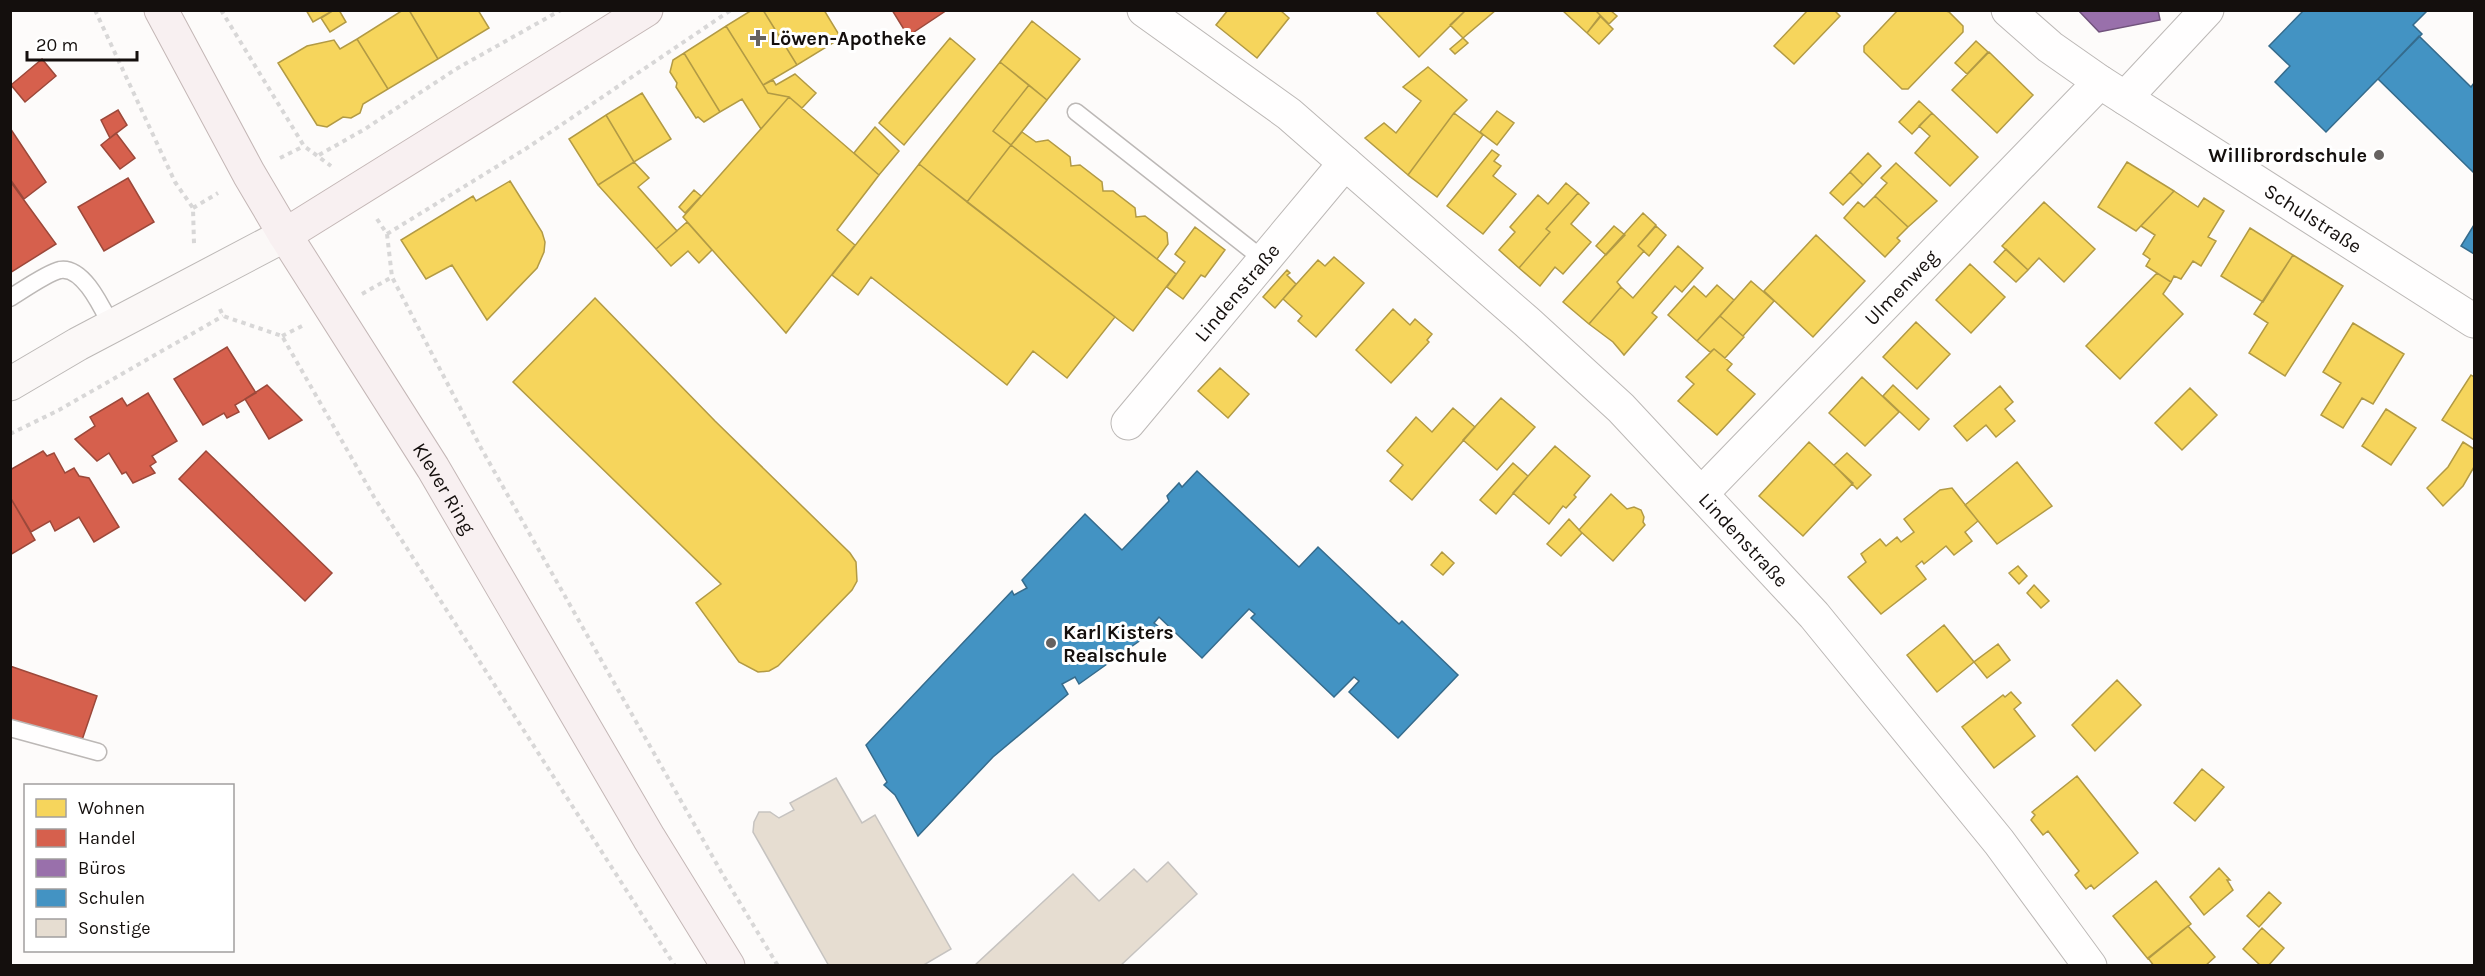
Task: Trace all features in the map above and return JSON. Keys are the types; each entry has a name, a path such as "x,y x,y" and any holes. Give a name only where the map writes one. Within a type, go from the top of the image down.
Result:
{"main road":[{"name":"Klever Ring","path":"161,10 249,174 285,235 433,468 649,838 728,966"},
{"path":"285,235 646,10"}],"street":[{"name":"Lindenstraße","path":"1144,10 1289,114 1527,322 1621,408 1814,615 1999,842 2090,966"},
{"name":"Schulstraße","path":"2007,10 2050,47 2113,90 2475,321"},
{"name":"Ulmenweg","path":"1702,493 2113,90 2207,10"},
{"name":"Lindenstraße","path":"1128,423 1345,163"},
{"path":"14,375 112,327 285,235"}],"lane":[{"path":"1076,112 1264,260"},
{"path":"10,298 59,270 69,270 87,285 112,327"},
{"path":"10,728 98,752"}],"path":[{"path":"95,10 175,182 193,208 194,251"},
{"path":"221,10 304,146 319,155 365,129 456,69 561,10"},
{"path":"731,10 527,148 387,234 392,277 481,448 723,875 778,966"},
{"path":"10,434 59,410 223,316 282,336 374,497 675,966"}],"building: Wohnen":[{"path":"306,10 334,10 313,22"},
{"path":"334,10 339,10 346,22 330,32 321,18"},
{"path":"403,10 409,10 438,59 388,89 357,39"},
{"path":"409,10 478,10 489,28 438,59"},
{"path":"752,10 763,10 797,65 763,85 726,26"},
{"path":"763,10 824,10 841,38 797,65"},
{"path":"1228,10 1280,10 1289,18 1257,58 1216,25"},
{"path":"1380,10 1466,10 1419,57 1377,13"},
{"path":"1466,10 1496,10 1463,38 1450,25"},
{"path":"1562,10 1595,10 1601,16 1587,33"},
{"path":"1595,10 1610,10 1617,16 1609,24"},
{"path":"1808,10 1834,10 1840,16 1794,64 1774,46"},
{"path":"1898,10 1943,10 1949,12 1963,26 1963,32 1908,89 1902,89 1864,52 1864,46"},
{"path":"1600,16 1613,29 1599,44 1587,33"},
{"path":"1032,21 1080,59 1047,100 1000,62"},
{"path":"726,26 768,93 789,97 761,129 742,99 720,112 684,53"},
{"path":"950,38 975,59 904,145 879,123"},
{"path":"1463,38 1468,43 1455,54 1450,49"},
{"path":"357,39 388,89 363,104 360,113 351,118 343,117 327,127 317,125 278,63 307,46 334,40 340,49"},
{"path":"1976,41 1988,52 1967,74 1955,63"},
{"path":"1989,52 2033,95 1997,133 1952,90"},
{"path":"684,53 720,112 704,122 696,118 676,87 677,83 670,72 673,60"},
{"path":"1000,62 1029,85 993,131 1011,145 967,202 919,164"},
{"path":"1428,67 1467,100 1454,113 1408,175 1365,138 1384,123 1396,133 1421,101 1403,87"},
{"path":"795,74 816,93 802,108 789,97 768,93 763,85 773,80 776,85"},
{"path":"1029,85 1047,100 1011,145 993,131"},
{"path":"642,93 671,139 634,162 606,115"},
{"path":"789,97 879,175 837,230 855,245 786,333 683,217"},
{"path":"1919,101 1932,113 1912,134 1899,122"},
{"path":"1497,111 1514,123 1497,145 1480,132"},
{"path":"1454,113 1483,135 1437,197 1408,175"},
{"path":"1932,113 1978,157 1950,186 1915,153 1930,136 1919,126"},
{"path":"606,115 634,162 598,185 569,139"},
{"path":"875,127 899,151 879,175 854,153"},
{"path":"1022,132 1036,142 1048,140 1070,157 1071,166 1080,165 1102,182 1103,191 1113,191 1135,208 1136,217 1145,216 1167,233 1168,244 1157,259 1011,145"},
{"path":"1011,145 1176,274 1133,331 967,202"},
{"path":"1492,150 1499,155 1494,161 1501,166 1493,176 1516,194 1483,234 1447,206"},
{"path":"1868,153 1881,166 1863,185 1850,172"},
{"path":"634,162 649,178 638,187 677,231 656,249 598,185"},
{"path":"2127,162 2174,191 2136,231 2098,207"},
{"path":"1896,163 1937,201 1908,227 1875,196 1887,183 1881,178"},
{"path":"919,164 1115,317 1067,378 1033,351 1007,385 871,277 858,295 832,275"},
{"path":"1850,172 1863,185 1843,205 1830,193"},
{"path":"510,181 542,232 545,242 544,252 537,268 487,320 452,265 426,279 401,240 473,196 476,201"},
{"path":"1566,183 1578,193 1546,229 1550,232 1519,268 1499,250 1515,232 1510,227 1538,195 1548,204"},
{"path":"694,190 701,196 685,213 679,207"},
{"path":"2174,191 2198,207 2204,198 2224,211 2208,237 2216,241 2201,266 2193,261 2181,279 2174,276 2171,282 2146,266 2150,259 2143,254 2155,235 2141,226"},
{"path":"1578,193 1589,203 1571,224 1591,242 1563,274 1555,267 1540,286 1519,268 1550,232 1546,229"},
{"path":"1875,196 1908,227 1897,238 1900,241 1885,257 1844,218 1858,202 1864,207"},
{"path":"2044,202 2095,249 2064,282 2039,258 2028,270 2002,246"},
{"path":"1643,213 1656,225 1638,246 1644,251 1617,282 1621,287 1589,324 1563,302"},
{"path":"687,222 712,250 699,263 688,251 671,266 656,249"},
{"path":"1614,226 1625,235 1606,255 1596,246"},
{"path":"1656,226 1666,235 1649,256 1638,246"},
{"path":"1195,227 1225,250 1205,277 1201,275 1183,299 1167,287 1185,262 1175,254"},
{"path":"2250,228 2293,255 2263,302 2221,276"},
{"path":"1816,235 1865,281 1813,337 1764,291"},
{"path":"1678,246 1703,268 1682,292 1675,286 1652,313 1657,317 1624,355 1613,342 1589,324 1621,287 1633,298"},
{"path":"2006,249 2028,270 2016,282 1994,262"},
{"path":"2293,255 2343,286 2285,376 2249,353 2268,323 2254,314"},
{"path":"1334,257 1364,283 1316,337 1298,321 1302,316 1283,299 1318,260 1325,266"},
{"path":"1970,264 2005,297 1971,333 1936,300"},
{"path":"1287,270 1290,273 1287,275 1296,284 1275,308 1263,297"},
{"path":"2157,273 2171,282 2163,294 2183,314 2120,379 2086,346"},
{"path":"1751,281 1774,301 1743,336 1720,316"},
{"path":"1717,285 1734,300 1697,341 1668,315 1694,286 1706,297"},
{"path":"595,298 715,421 850,553 856,562 857,581 852,590 778,666 769,671 758,672 739,662 696,603 721,584 513,382"},
{"path":"1393,309 1410,325 1415,319 1432,334 1427,340 1429,342 1391,383 1356,350"},
{"path":"1720,316 1744,337 1725,358 1714,349 1710,352 1697,341"},
{"path":"1916,322 1950,354 1917,389 1883,357"},
{"path":"2353,323 2404,354 2373,404 2362,398 2343,428 2321,415 2341,383 2323,372"},
{"path":"1714,349 1732,364 1727,370 1755,394 1717,435 1678,401 1694,384 1686,377"},
{"path":"1220,368 1249,394 1228,418 1198,391"},
{"path":"2471,375 2474,377 2474,440 2442,420"},
{"path":"1862,377 1899,412 1865,446 1829,413"},
{"path":"1893,385 1929,419 1919,430 1883,396"},
{"path":"2000,386 2013,402 2005,409 2015,421 1996,437 1986,425 1967,441 1954,426"},
{"path":"2190,388 2217,415 2182,450 2155,423"},
{"path":"1501,398 1535,427 1497,470 1463,440"},
{"path":"1453,408 1475,427 1412,500 1390,481 1403,465 1387,451 1416,417 1432,432"},
{"path":"2386,409 2416,428 2391,465 2362,446"},
{"path":"1809,442 1853,483 1803,536 1759,496"},
{"path":"2463,442 2474,449 2474,467 2463,486 2443,506 2427,488 2448,467"},
{"path":"1555,446 1590,476 1574,495 1576,497 1566,508 1563,506 1549,524 1513,493"},
{"path":"1847,453 1871,475 1857,489 1834,465"},
{"path":"2017,462 2052,506 1997,544 1965,505"},
{"path":"1513,463 1528,476 1496,514 1480,500"},
{"path":"1952,488 1978,521 1965,532 1972,541 1954,555 1946,546 1924,564 1922,561 1916,566 1926,579 1881,614 1848,577 1866,562 1861,554 1880,539 1886,546 1897,537 1901,542 1914,532 1904,519 1940,490"},
{"path":"1611,494 1627,509 1634,507 1641,510 1645,525 1613,561 1579,530"},
{"path":"1569,519 1582,533 1561,556 1547,544"},
{"path":"1442,552 1454,563 1443,575 1431,565"},
{"path":"2018,566 2027,576 2019,584 2009,573"},
{"path":"2034,585 2049,601 2041,608 2027,593"},
{"path":"1944,625 1974,662 1937,692 1907,655"},
{"path":"1998,644 2010,660 1987,678 1974,662"},
{"path":"2117,680 2141,705 2095,751 2072,725"},
{"path":"2011,692 2021,703 2014,709 2035,736 1994,768 1962,727 2003,695 2005,697"},
{"path":"2202,769 2224,787 2195,821 2174,803"},
{"path":"2077,776 2138,853 2094,889 2091,885 2086,889 2075,875 2079,871 2048,831 2043,835 2031,820 2035,815 2032,812"},
{"path":"2219,868 2230,880 2227,880 2233,890 2204,915 2190,897"},
{"path":"2156,881 2191,924 2148,959 2113,916"},
{"path":"2269,892 2281,903 2259,927 2247,916"},
{"path":"2188,926 2215,957 2205,966 2154,966 2148,958"},
{"path":"2262,928 2284,948 2268,966 2261,966 2243,949"}],"building: Handel":[{"path":"892,10 947,10 908,36"},
{"path":"42,59 56,76 25,102 11,85"},
{"path":"118,110 127,125 110,138 101,120"},
{"path":"10,128 46,182 24,199 10,179"},
{"path":"116,133 135,158 120,169 101,145"},
{"path":"128,178 154,222 104,251 78,207"},
{"path":"10,181 56,244 10,273"},
{"path":"227,347 256,393 235,405 239,412 227,418 224,413 203,425 174,379"},
{"path":"267,385 302,420 269,439 245,399"},
{"path":"148,393 177,441 152,456 156,462 150,466 155,473 133,483 126,472 122,474 109,453 97,461 75,439 95,426 90,417 122,398 127,406"},
{"path":"43,451 47,456 54,453 65,473 74,468 79,476 89,478 119,527 94,542 79,517 55,531 50,521 31,532 10,497 10,470"},
{"path":"206,451 332,573 305,601 179,479"},
{"path":"10,497 35,540 10,555"},
{"path":"10,666 97,696 81,743 10,719"}],"building: Büros":[{"path":"2078,10 2158,10 2160,20 2099,32"}],"building: Schulen":[{"name":"Willibrordschule","path":"2304,10 2428,10 2413,25 2422,34 2326,132 2275,82 2290,66 2269,46"},
{"name":"Willibrordschule","path":"2419,36 2471,87 2474,83 2474,173 2378,79"},
{"path":"2474,225 2474,254 2461,246"},
{"name":"Karl Kisters Realschule","path":"1197,471 1299,567 1318,547 1399,624 1402,621 1458,675 1398,738 1349,692 1359,681 1354,677 1334,697 1251,618 1255,614 1249,609 1202,658 1159,617 1154,623 1159,627 1079,684 1075,677 1062,684 1068,694 993,757 918,836 895,795 884,785 887,782 866,745 1012,591 1014,595 1027,588 1022,580 1085,514 1122,550 1169,501 1167,496 1179,483 1182,487"}],"building: Sonstige":[{"path":"836,778 862,823 875,815 951,949 922,966 829,966 753,832 754,822 759,812 770,812 779,818 794,810 790,803"},
{"path":"1168,862 1197,894 1120,966 974,966 1073,874 1099,901 1134,869 1147,882"}],"place":[{"name":"Löwen-Apotheke","path":"758,38"},
{"name":"Willibrordschule","path":"2379,155"},
{"name":"Karl Kisters Realschule","path":"1051,643"}]}
